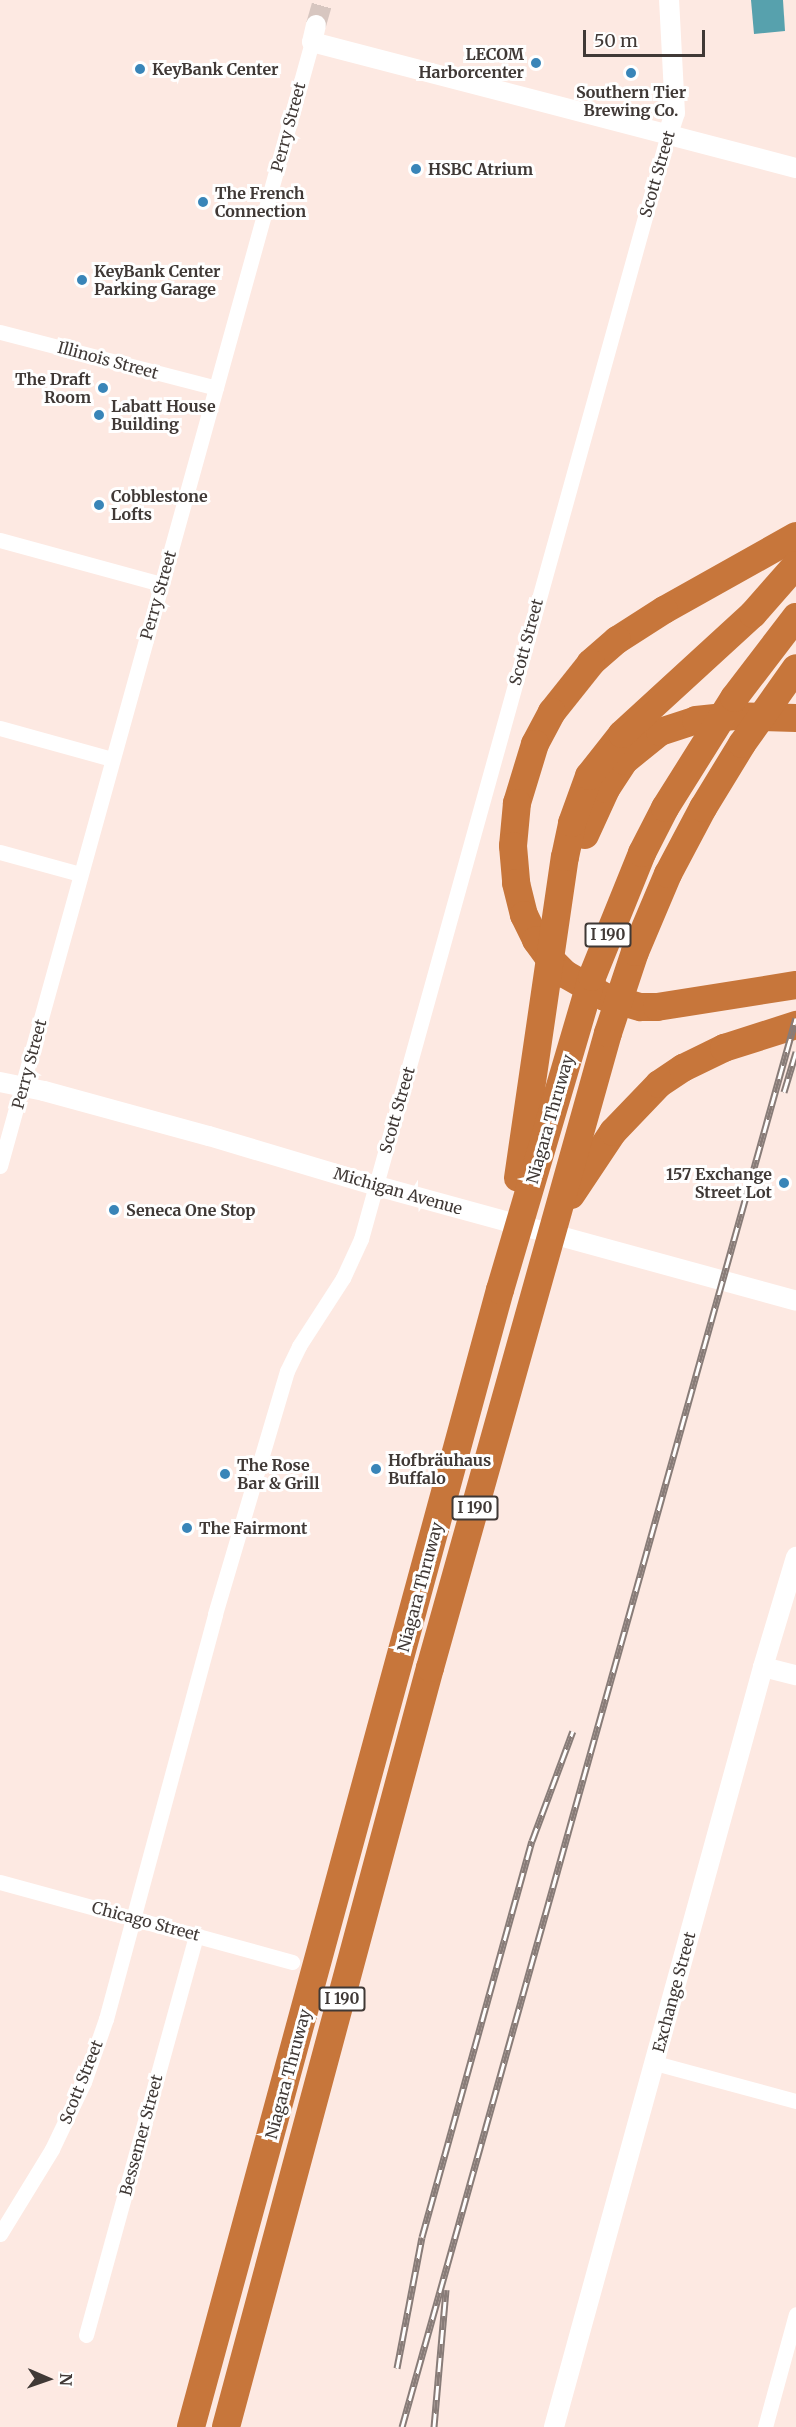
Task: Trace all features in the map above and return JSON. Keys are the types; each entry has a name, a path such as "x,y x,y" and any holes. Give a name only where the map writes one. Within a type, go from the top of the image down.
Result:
{"highway":[{"path":"796,536 664,610 617,640 591,663 552,712 536,744 517,802 513,846 516,883 524,915 536,940 549,958 566,974 604,997 641,1007 657,1007 796,985"},
{"path":"500,1290 572,823 590,776 602,756 622,734 760,606 796,565"},
{"name":"Niagara Thruway","path":"191,2427 500,1290 592,977 642,853 665,808 710,732 756,667 796,617"},
{"name":"Niagara Thruway","path":"226,2427 430,1668 608,1033 635,952 668,874 703,808 742,744 796,668"},
{"path":"554,938 574,866 591,819 624,761 642,744 660,732 696,720 761,715 796,718"},
{"path":"555,1220 613,1132 658,1084 683,1068 724,1048 796,1025"}],"street":[{"name":"Scott Street","path":"0,2234 52,2149 84,2082 106,2019 215,1614 287,1371 343,1278 362,1239 675,112 669,0"},
{"path":"314,33 633,128 668,134 796,168"},
{"name":"Perry Street","path":"0,1166 314,33"},
{"name":"Illinois Street","path":"0,332 216,388"},
{"path":"0,540 161,584"},
{"path":"0,728 112,759"},
{"path":"0,852 80,874"},
{"name":"Michigan Avenue","path":"0,1082 209,1136 377,1186 796,1301"},
{"name":"Exchange Street","path":"554,2427 763,1667 796,1557"},
{"path":"763,1667 796,1675"},
{"name":"Chicago Street","path":"0,1882 292,1962"},
{"name":"Bessemer Street","path":"86,2334 196,1935"},
{"path":"655,2063 796,2101"},
{"path":"765,2427 796,2314"}],"water":[{"path":"751,0 783,0 785,31 754,34"}],"tunnel":[{"path":"316,25 323,0"}],"railway":[{"path":"402,2427 796,1018"},
{"path":"784,1092 796,1052"},
{"path":"397,2368 422,2237 532,1841 573,1731"},
{"path":"434,2427 446,2290"}],"place":[{"name":"LECOM Harborcenter","path":"536,63"},
{"name":"KeyBank Center","path":"140,69"},
{"name":"Southern Tier Brewing Co.","path":"631,73"},
{"name":"HSBC Atrium","path":"416,169"},
{"name":"The French Connection","path":"203,202"},
{"name":"KeyBank Center Parking Garage","path":"82,280"},
{"name":"The Draft Room","path":"103,388"},
{"name":"Labatt House Building","path":"99,415"},
{"name":"Cobblestone Lofts","path":"99,505"},
{"name":"157 Exchange Street Lot","path":"784,1183"},
{"name":"Seneca One Stop","path":"114,1210"},
{"name":"Hofbräuhaus Buffalo","path":"376,1469"},
{"name":"The Rose Bar & Grill","path":"225,1474"},
{"name":"The Fairmont","path":"187,1528"}]}
